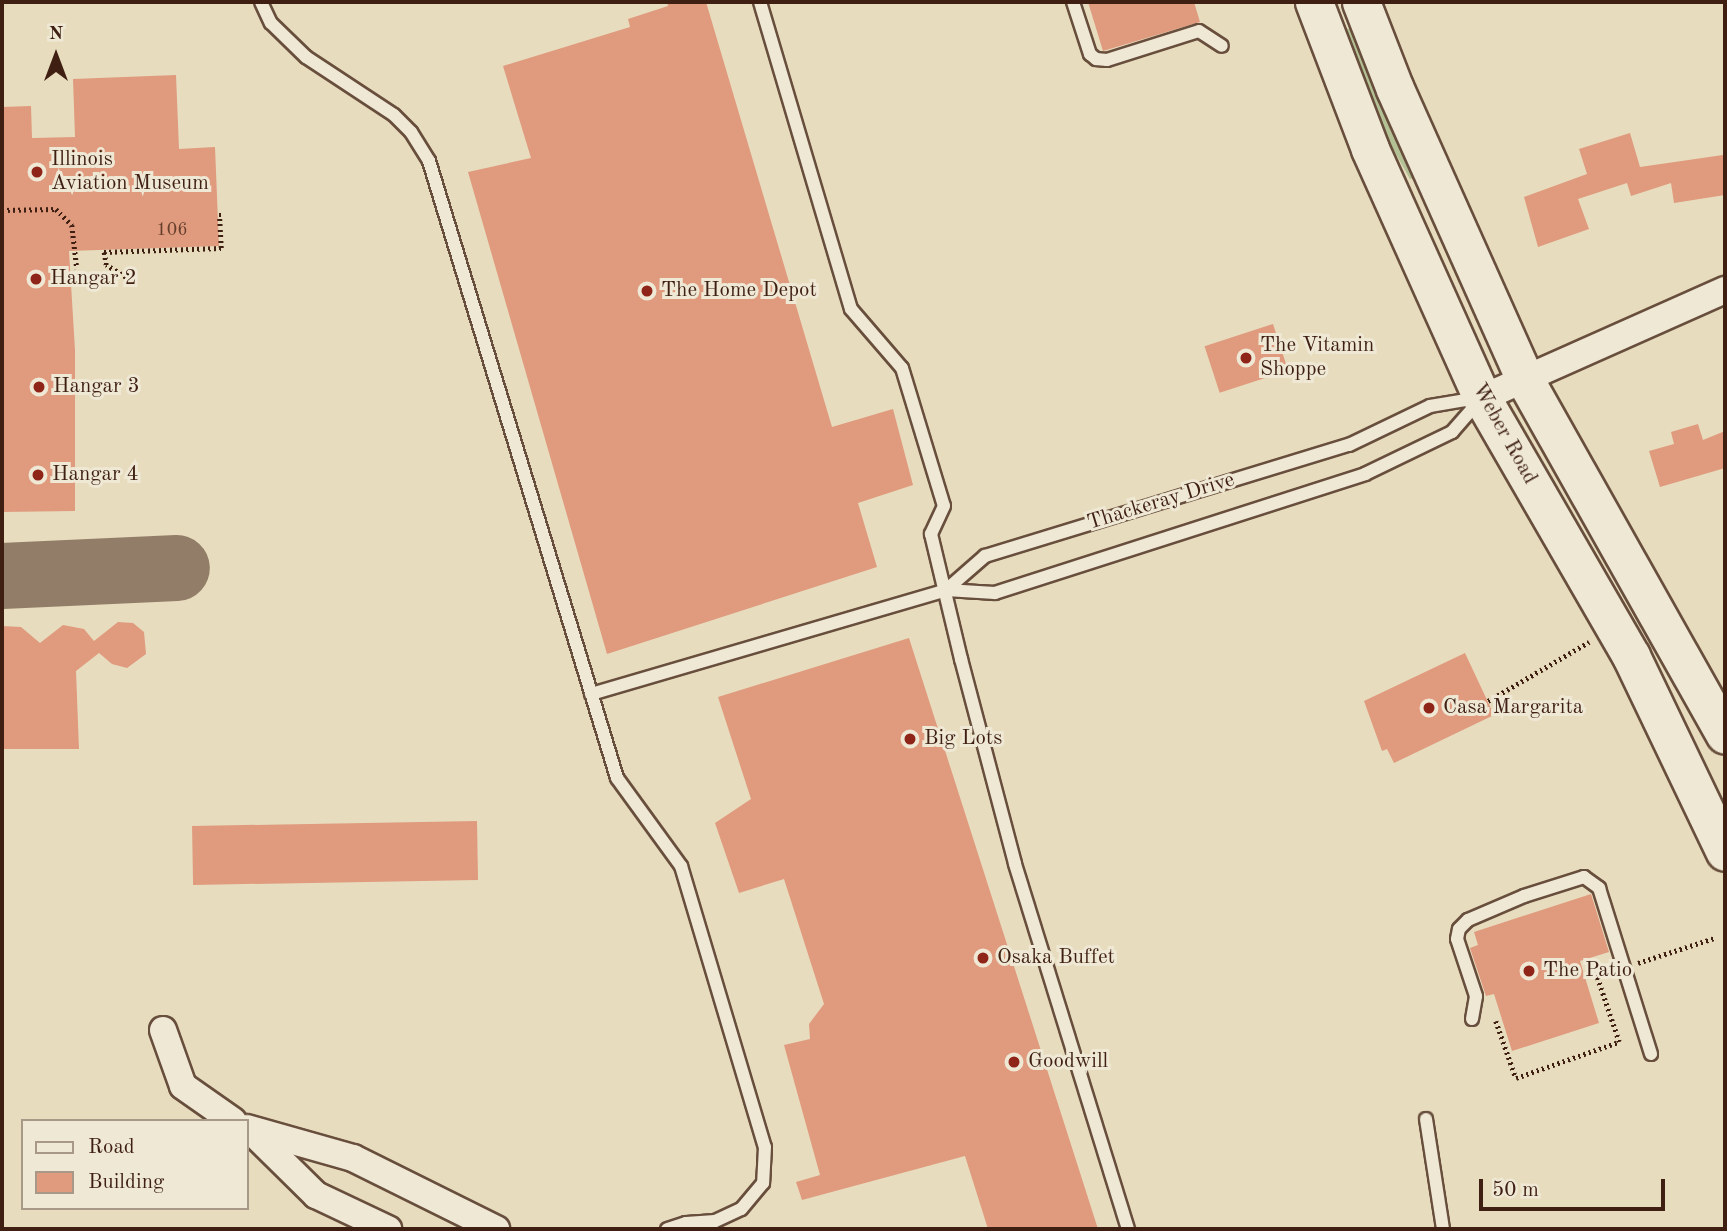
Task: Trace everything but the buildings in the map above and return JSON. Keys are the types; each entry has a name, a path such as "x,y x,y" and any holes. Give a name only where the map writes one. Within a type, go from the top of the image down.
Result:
{"main road":[{"name":"Weber Road","path":"1314,2 1370,149 1482,398 1615,628 1725,852"},
{"path":"1361,2 1395,89 1525,380 1725,735"}],"street":[{"name":"Thackeray Drive","path":"1482,398 1725,290"},
{"path":"163,1030 183,1086 232,1119"},
{"path":"248,1127 353,1158 496,1229"},
{"path":"248,1131 316,1195 388,1229"}],"lane":[{"path":"261,2 271,23 306,57 394,115 411,132 429,161 617,778 681,866 765,1147 763,1183 741,1209 715,1221 667,1229"},
{"path":"760,2 850,309 902,368 944,506 930,534 1015,864 1128,1229"},
{"path":"1073,2 1090,54 1096,59 1107,60 1199,31 1222,46"},
{"path":"946,590 995,593 1364,474 1452,432 1482,398"},
{"name":"Thackeray Drive","path":"591,694 946,590 985,556 1349,445 1430,406 1482,398"},
{"path":"1472,1019 1476,996 1457,939 1459,929 1479,915 1584,877 1599,888 1651,1054"},
{"path":"1426,1119 1443,1229"}],"path":[{"path":"2,210 55,208 72,225 77,269"},
{"path":"135,283 113,272 104,252 221,248 219,215 225,215"},
{"path":"1488,701 1615,628"},
{"path":"1496,1021 1516,1078 1619,1042 1597,977 1714,938"}],"green space":[{"path":"1352,27 1414,178 1410,179 1371,110 1351,57 1347,29"}],"taxiway":[{"path":"2,576 177,568"}],"place":[{"name":"Illinois Aviation Museum","path":"37,172"},
{"name":"Hangar 2","path":"36,279"},
{"name":"The Home Depot","path":"647,291"},
{"name":"The Vitamin Shoppe","path":"1246,358"},
{"name":"Hangar 3","path":"39,387"},
{"name":"Hangar 4","path":"38,475"},
{"name":"Casa Margarita","path":"1429,708"},
{"name":"Big Lots","path":"910,739"},
{"name":"Osaka Buffet","path":"983,958"},
{"name":"The Patio","path":"1529,971"},
{"name":"Goodwill","path":"1014,1062"}]}
